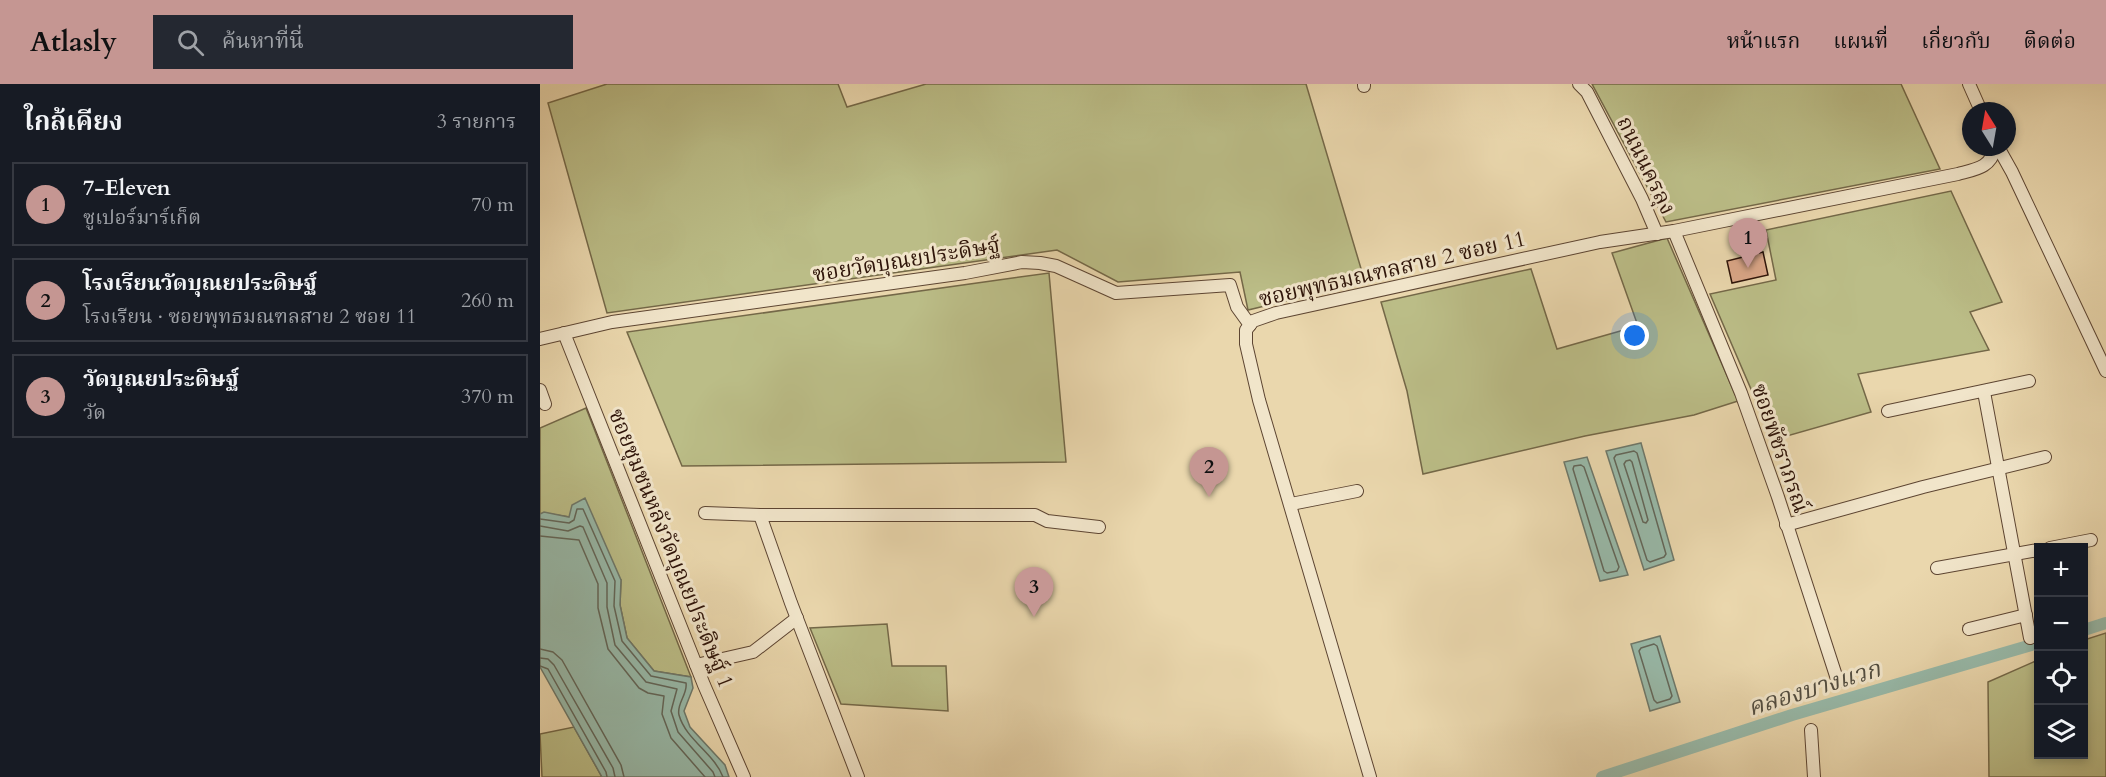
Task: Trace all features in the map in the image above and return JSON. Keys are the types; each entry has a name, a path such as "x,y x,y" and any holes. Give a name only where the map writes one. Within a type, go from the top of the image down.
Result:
{"street":[{"name":"ถนนนครลุง","path":"1580,84 1587,92 1642,199 1657,234"},
{"path":"1969,84 1977,102"},
{"name":"ซอยพุทธมณฑลสาย 2 ซอย 11","path":"1370,777 1254,377 1246,344 1246,330 1253,321 1275,313 1600,242 1674,231 1958,174 1984,166 1993,156"},
{"path":"2002,156 2106,371"},
{"name":"ซอยพัชราภรณ์","path":"1674,231 1741,393 1838,682"},
{"name":"ซอยวัดบุณยประดิษฐ์","path":"540,339 612,322 965,273 1022,262 1056,266 1116,293 1230,285 1237,307 1250,325"},
{"name":"ซอยชุมชนหลังวัดบุณยประดิษฐ์ 1","path":"564,333 696,665 744,777"},
{"path":"1888,411 2030,381"},
{"path":"540,390 545,404"},
{"path":"1984,392 2014,554 2030,619 2030,638"},
{"path":"1786,525 1923,487 2045,457"},
{"path":"1291,504 1357,490"},
{"path":"705,513 1023,515 1035,516 1047,521 1099,527"},
{"path":"760,515 858,777"},
{"path":"2076,543 2091,540"},
{"path":"1937,568 2034,551"},
{"path":"696,665 753,652 797,618"},
{"path":"1969,629 2030,619"},
{"path":"1811,730 1814,777"}],"green space":[{"path":"607,84 838,84 847,107 926,84 1306,84 1365,282 1248,310 1240,272 1118,282 1057,250 607,313 548,103"},
{"path":"1592,84 1901,84 1940,169 1666,222"},
{"path":"1951,191 2002,302 1970,312 1989,350 1858,374 1871,412 1773,440 1710,294 1776,280 1766,230"},
{"path":"1667,238 1738,401 1694,415 1585,436 1423,474 1407,391 1381,302 1531,269 1557,349 1638,326 1612,253"},
{"path":"1049,273 1066,462 682,466 627,332"},
{"path":"586,408 691,677 654,671 627,638 620,605 621,580 569,517 540,514 540,428"},
{"path":"887,624 892,666 946,666 948,711 841,704 810,628"},
{"path":"2106,633 2106,777 1989,777 1988,682 2034,662 2034,759 2088,759 2088,639"},
{"path":"574,727 602,777 542,777 540,734"}],"water":[{"path":"1641,443 1674,560 1644,570 1606,451"},
{"path":"1587,457 1628,575 1600,581 1564,462"},
{"path":"585,498 621,580 620,605 627,638 654,671 691,677 693,688 684,711 690,727 725,765 729,777 602,777 540,667 540,514 544,512 569,517 572,505"},
{"path":"1660,636 1680,702 1650,711 1631,644"}],"building":[{"path":"1763,252 1768,275 1732,283 1727,261"}],"waterway":[{"name":"คลองบางแวก","path":"2088,629 2106,623"},
{"name":"คลองบางแวก","path":"1602,777 1792,715 2034,644"}],"place":[{"name":"7-Eleven","path":"1748,268"},
{"name":"โรงเรียนวัดบุณยประดิษฐ์","path":"1209,497"},
{"name":"วัดบุณยประดิษฐ์","path":"1034,617"}]}
